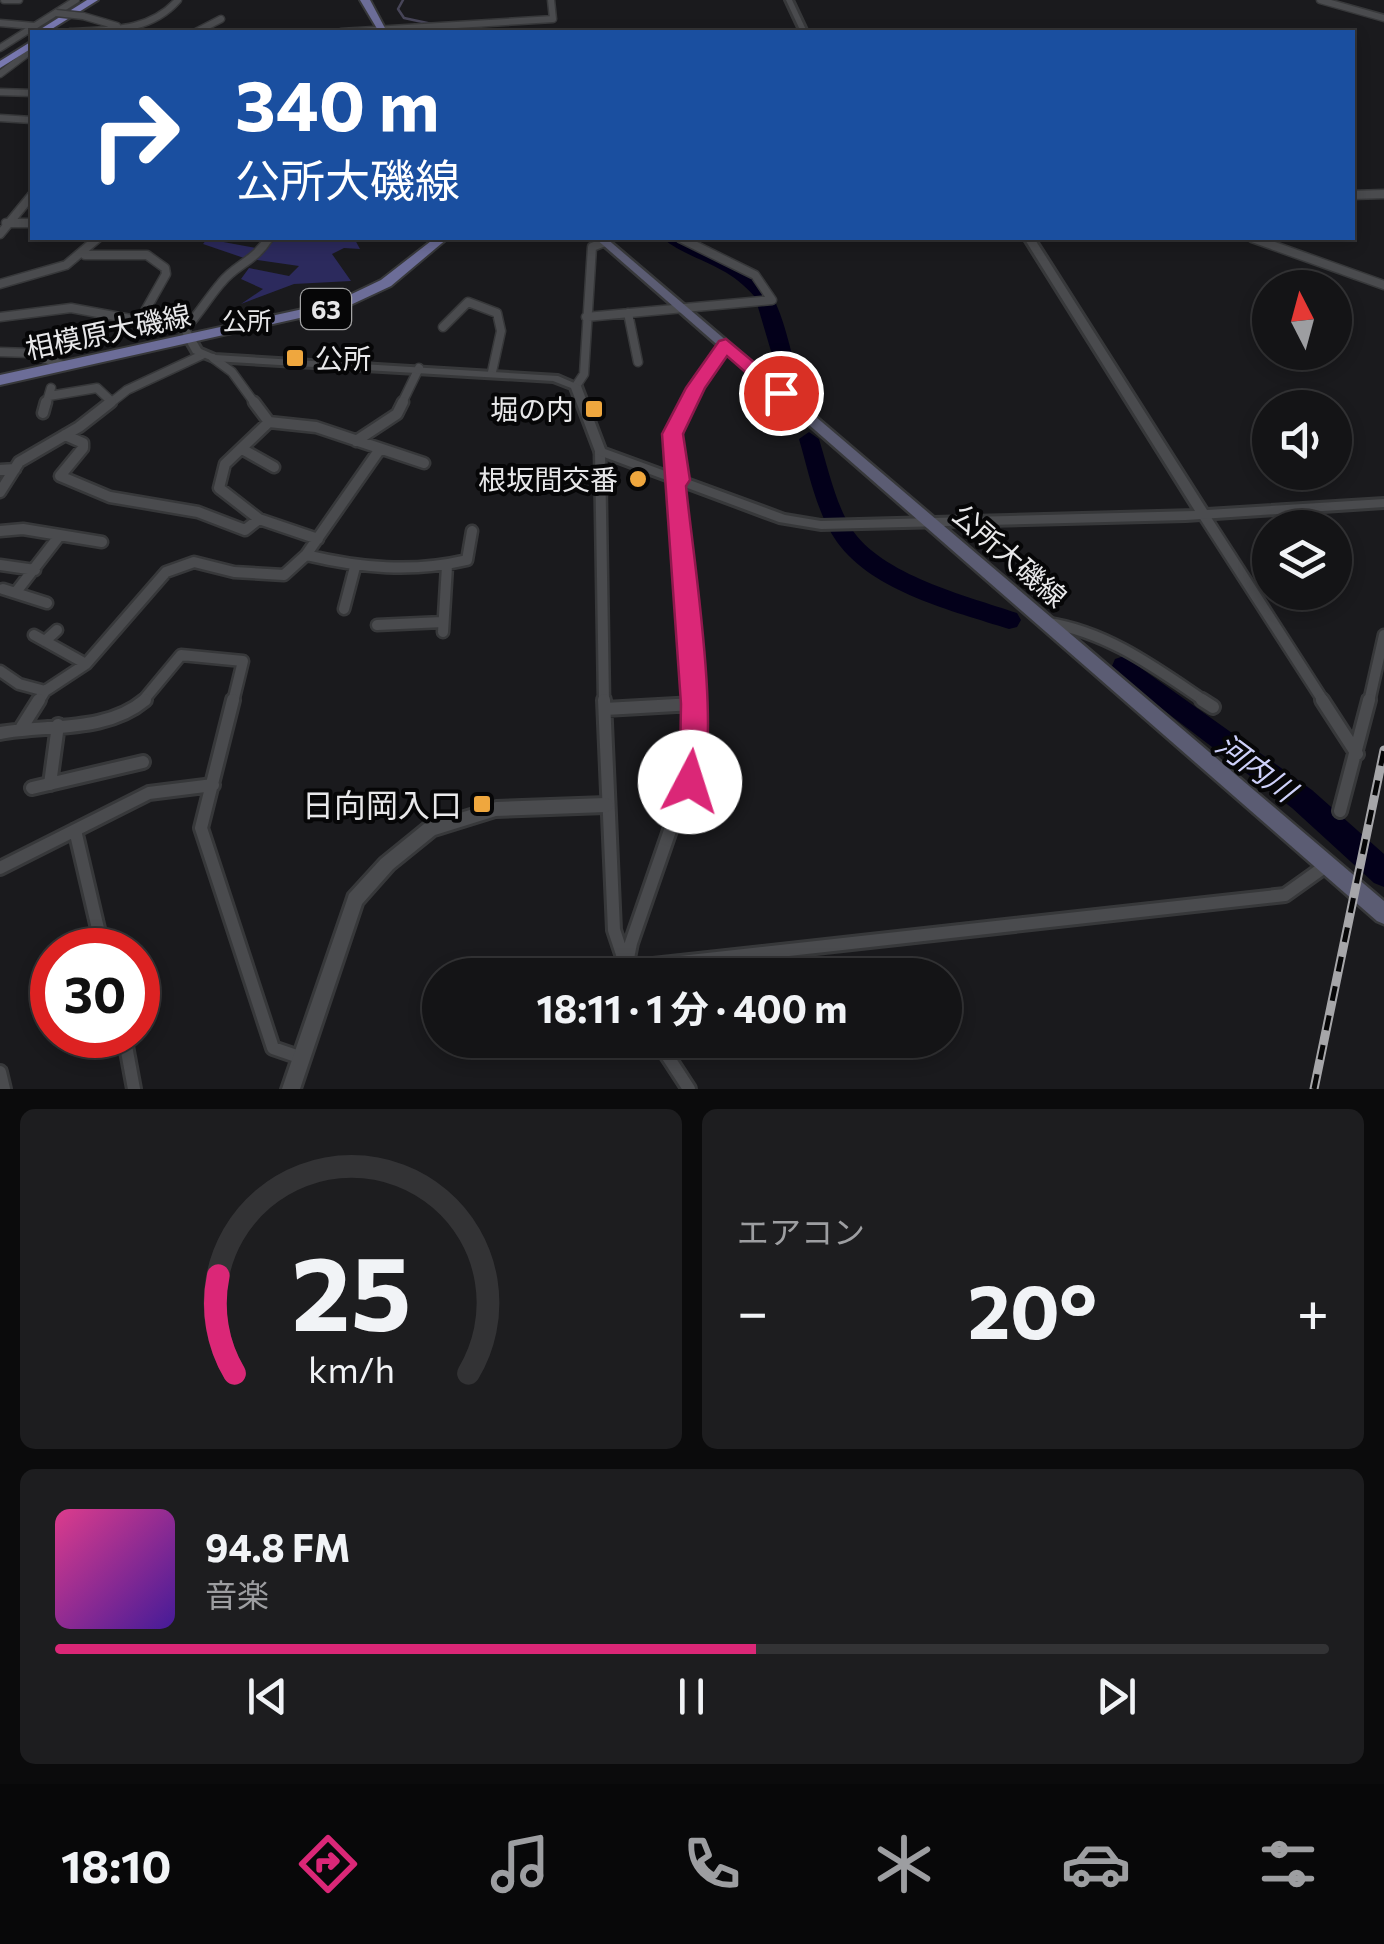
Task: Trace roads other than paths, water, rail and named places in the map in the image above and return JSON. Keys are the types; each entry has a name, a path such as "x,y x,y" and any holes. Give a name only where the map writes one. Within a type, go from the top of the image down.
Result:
{"highway":[{"path":"39,29 93,0"},
{"path":"53,30 102,0"},
{"path":"0,62 30,45"}],"main road":[{"path":"364,0 382,30"},
{"name":"相模原大磯線","path":"0,380 188,334 339,306 386,283 440,240"},
{"name":"公所大磯線","path":"603,240 1384,914"}],"street":[{"path":"4,0 19,0"},
{"path":"54,0 74,1"},
{"path":"130,30 161,16 178,0"},
{"path":"382,30 553,20 551,0"},
{"path":"789,0 803,30"},
{"path":"0,23 39,29 74,1"},
{"path":"1324,1 1384,18"},
{"path":"56,13 83,16 125,30"},
{"path":"200,30 220,19"},
{"path":"0,48 30,33"},
{"path":"0,74 30,46"},
{"path":"16,63 30,63"},
{"path":"0,92 30,93"},
{"path":"0,118 30,120"},
{"path":"1355,196 1384,194"},
{"path":"0,234 4,223 30,197"},
{"path":"4,223 30,223"},
{"path":"0,284 54,273 85,255 96,240"},
{"path":"188,334 222,281 256,257 268,240"},
{"path":"576,386 584,374 592,247 603,240"},
{"path":"586,317 772,300 754,274 684,240"},
{"path":"1029,240 1358,754"},
{"path":"1258,240 1384,285"},
{"path":"85,255 147,255 166,268 140,320"},
{"path":"443,326 468,302 497,313 500,332 492,372"},
{"path":"0,317 54,308 140,320 188,334 208,356 232,372 269,422 316,427 424,462"},
{"path":"628,313 638,362"},
{"path":"629,958 630,943 690,782 694,761 694,704 672,434 687,402 726,345"},
{"path":"0,352 30,354 65,366"},
{"path":"0,492 19,462 150,378 208,356 492,372 554,378 576,386"},
{"path":"356,441 397,414 419,368"},
{"path":"576,386 600,452 606,805 614,930 623,958"},
{"path":"43,413 50,392 97,388 112,402"},
{"path":"269,422 225,464 218,488 259,519 318,539"},
{"path":"65,435 83,443 84,448 60,476 110,497 198,512 245,530 259,519"},
{"path":"242,448 274,467"},
{"path":"22,727 45,691 86,664 166,572 194,562 234,572 284,575 306,555 380,449"},
{"path":"600,452 783,518 830,526 1203,514 1384,503"},
{"path":"0,470 15,469"},
{"path":"0,530 102,542"},
{"path":"306,555 355,567 447,566 468,560 472,531"},
{"path":"16,592 60,535"},
{"path":"0,565 35,570"},
{"path":"377,625 443,627 447,566"},
{"path":"344,608 355,567"},
{"path":"3,590 47,604"},
{"path":"1047,623 1082,630 1213,708"},
{"path":"58,630 39,638 86,664"},
{"path":"1340,810 1358,754 1384,635"},
{"path":"0,733 22,727 91,724 125,712 150,696 181,655 243,661 201,828 273,1048 302,1058"},
{"path":"0,670 18,684 45,691"},
{"path":"605,709 694,704"},
{"path":"50,784 58,725"},
{"path":"32,788 143,762"},
{"path":"0,868 149,792 212,784"},
{"path":"292,1089 356,900 387,864 430,830 496,810 606,805"},
{"path":"76,830 98,928"},
{"path":"747,958 1285,895 1327,865"},
{"path":"128,1058 134,1089"},
{"path":"668,1058 688,1089"},
{"path":"0,1072 4,1089"}],"waterway":[{"path":"403,0 398,9 404,18 432,24"},
{"name":"河内川","path":"675,240 733,268 763,296 791,385"},
{"name":"河内川","path":"809,439 833,512 857,550 919,587 1009,620"},
{"name":"河内川","path":"1124,666 1302,799 1384,873"}],"railway":[{"path":"1314,1089 1384,750"}],"place":[{"name":"公所","path":"295,358"},
{"name":"堀の内","path":"594,409"},
{"name":"根坂間交番","path":"638,479"},
{"name":"日向岡入口","path":"482,804"}],"district":[{"name":"公所","path":"247,320"}]}
